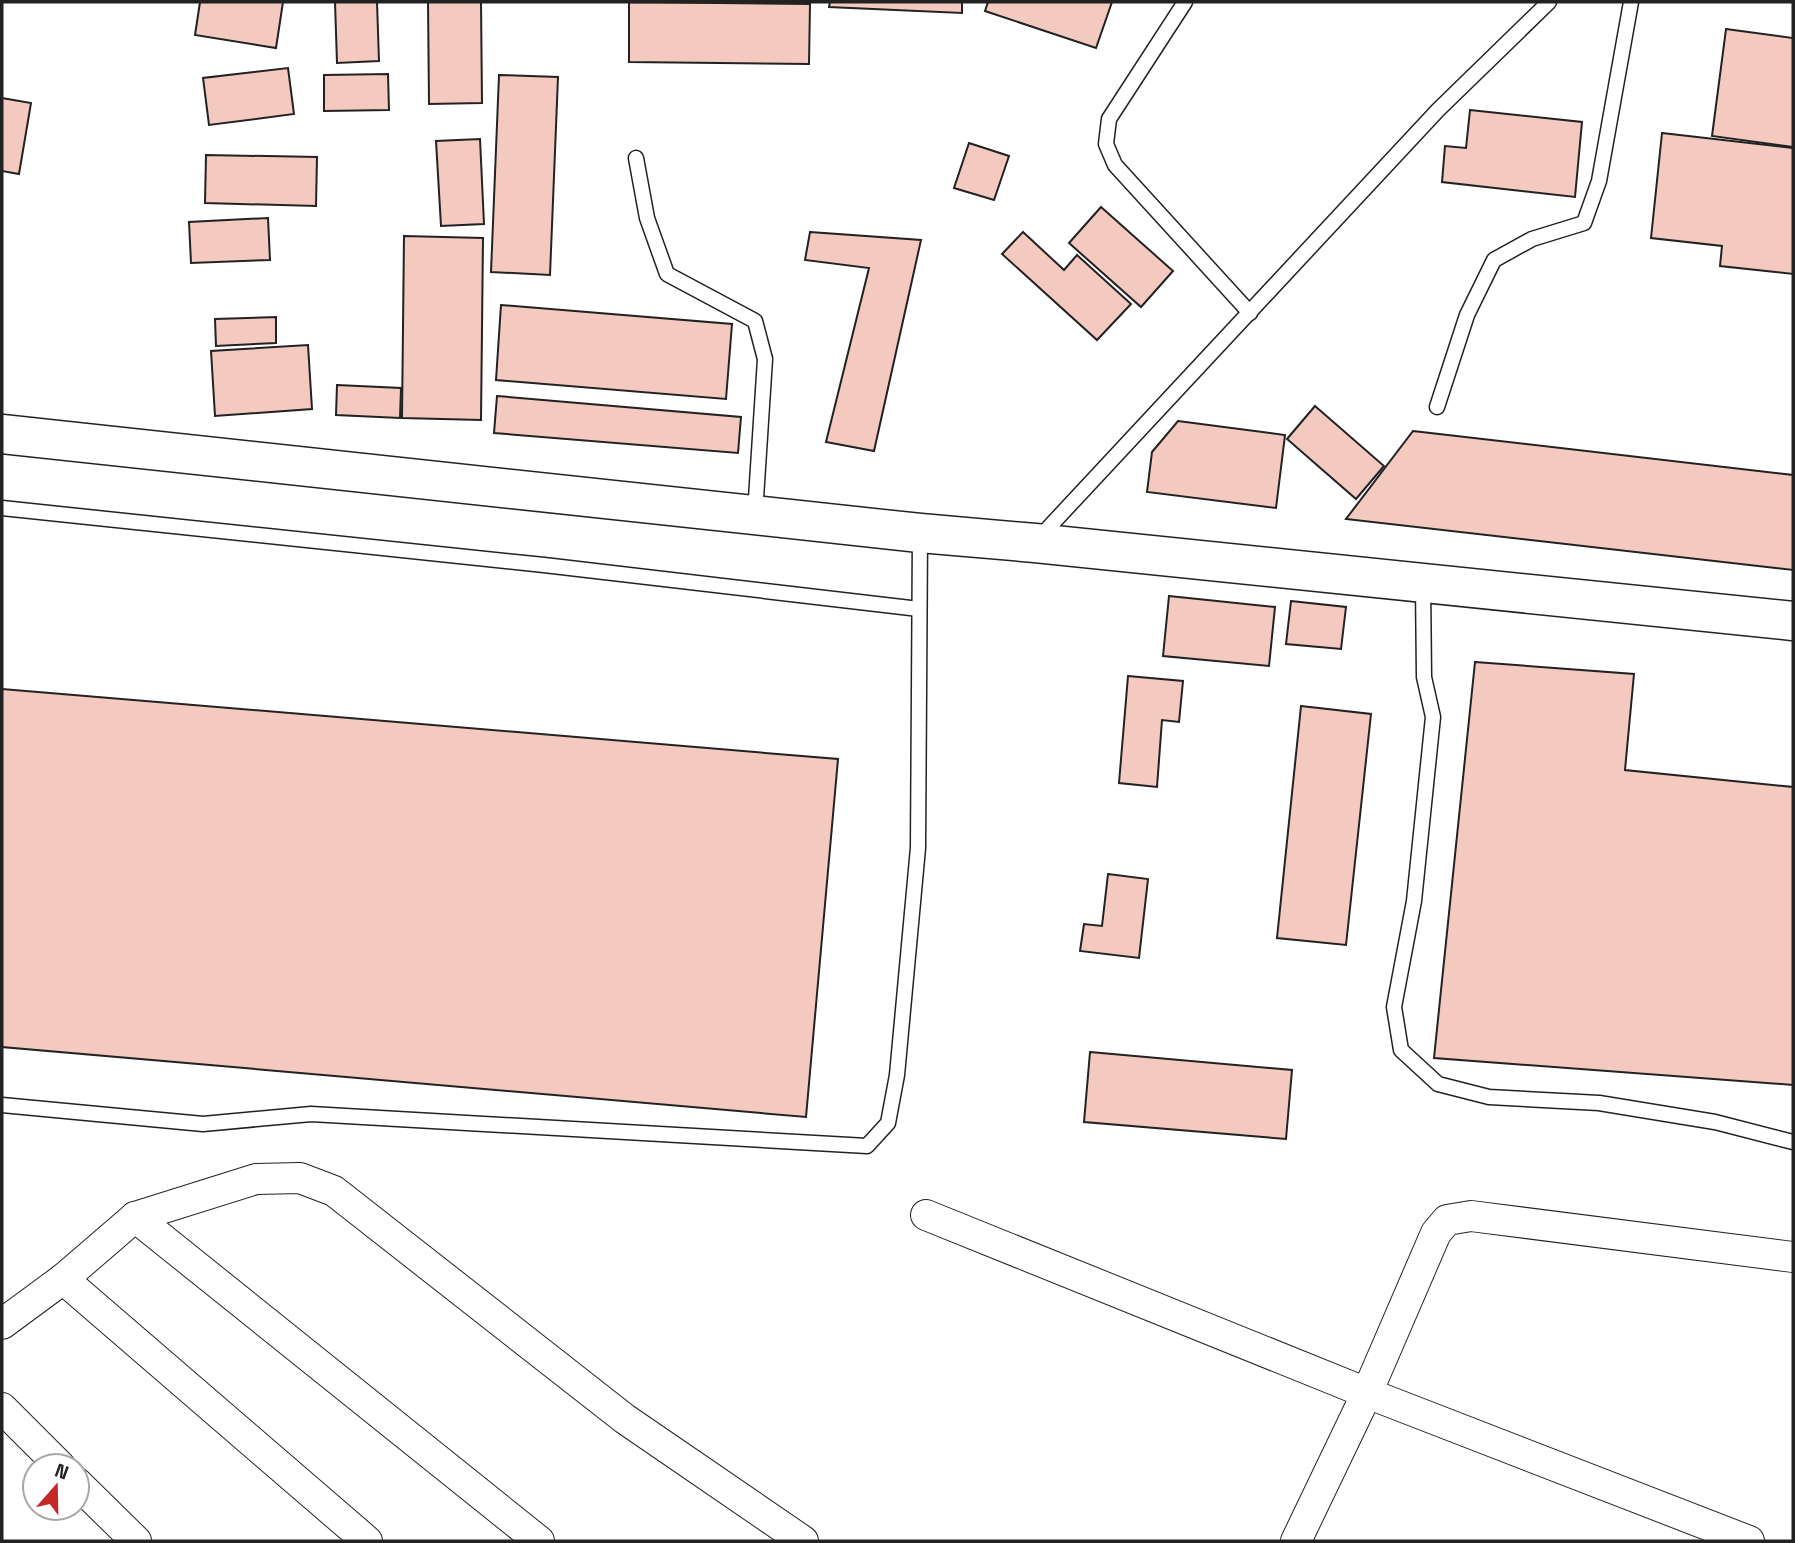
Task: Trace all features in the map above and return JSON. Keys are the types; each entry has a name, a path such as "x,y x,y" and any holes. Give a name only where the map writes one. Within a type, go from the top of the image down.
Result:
{"main road":[{"path":"2,434 920,533 1793,621"}],"street":[{"path":"2,1324 64,1279 135,1217 256,1180 300,1178 334,1191 625,1419 803,1541"},
{"path":"926,1215 1367,1393 1749,1541"},
{"path":"1296,1541 1367,1393 1436,1233 1447,1220 1471,1216 1793,1257"},
{"path":"135,1217 540,1541"},
{"path":"64,1279 367,1541"},
{"path":"2,1408 46,1452"},
{"path":"91,1497 136,1541"}],"lane":[{"path":"1185,2 1109,120 1106,144 1115,165 1250,313"},
{"path":"1035,543 1438,110 1549,2"},
{"path":"1437,407 1467,315 1494,260 1532,239 1584,223 1599,181 1631,2"},
{"path":"636,158 647,218 667,274 755,321 765,359 755,515"},
{"path":"2,508 544,565 919,609"},
{"path":"2,1105 203,1124 311,1114 867,1146 888,1124 900,1048 918,848 920,533"},
{"path":"1423,584 1424,677 1433,717 1414,901 1394,1007 1401,1050 1438,1084 1489,1097 1599,1103 1715,1122 1793,1142"}],"building":[{"path":"200,2 283,2 276,48 195,35"},
{"path":"335,2 377,2 379,61 337,63"},
{"path":"428,2 481,2 482,103 429,104"},
{"path":"629,2 810,4 809,64 629,62"},
{"path":"830,2 962,2 962,13 829,7"},
{"path":"988,2 1112,2 1096,48 985,11"},
{"path":"1726,29 1793,38 1793,147 1712,136"},
{"path":"288,68 294,114 209,125 203,78"},
{"path":"388,74 389,110 324,111 324,75"},
{"path":"499,75 558,77 550,275 491,272"},
{"path":"2,98 31,103 19,174 2,171"},
{"path":"1470,110 1582,122 1575,197 1442,182 1445,146 1466,148"},
{"path":"1662,133 1793,148 1793,274 1720,266 1722,246 1651,238"},
{"path":"480,139 484,224 441,226 436,141"},
{"path":"969,143 1009,156 994,200 954,188"},
{"path":"206,155 317,157 316,206 205,203"},
{"path":"1101,207 1173,271 1141,307 1069,243"},
{"path":"268,218 270,260 191,263 189,222"},
{"path":"810,232 921,240 874,451 826,442 869,268 805,260"},
{"path":"1023,232 1064,270 1077,255 1131,304 1097,340 1002,254"},
{"path":"404,236 483,238 481,420 402,418"},
{"path":"501,305 732,324 726,399 496,380"},
{"path":"276,317 276,343 216,346 215,319"},
{"path":"308,345 312,409 215,416 211,351"},
{"path":"337,385 401,388 400,418 336,415"},
{"path":"497,396 741,417 738,453 494,433"},
{"path":"1315,406 1384,466 1356,499 1287,439"},
{"path":"1178,421 1285,435 1276,508 1147,492 1152,452"},
{"path":"1413,431 1793,475 1793,570 1346,519"},
{"path":"1169,596 1275,607 1269,666 1163,656"},
{"path":"1291,601 1346,607 1341,649 1286,644"},
{"path":"1475,662 1634,674 1625,770 1793,787 1793,1085 1434,1058"},
{"path":"1128,676 1183,681 1179,722 1162,720 1157,787 1119,783"},
{"path":"2,689 838,759 806,1117 2,1047"},
{"path":"1301,706 1371,714 1346,945 1277,938"},
{"path":"1108,874 1148,879 1139,958 1080,951 1084,924 1102,926"},
{"path":"1090,1052 1292,1070 1286,1139 1084,1122"}]}
